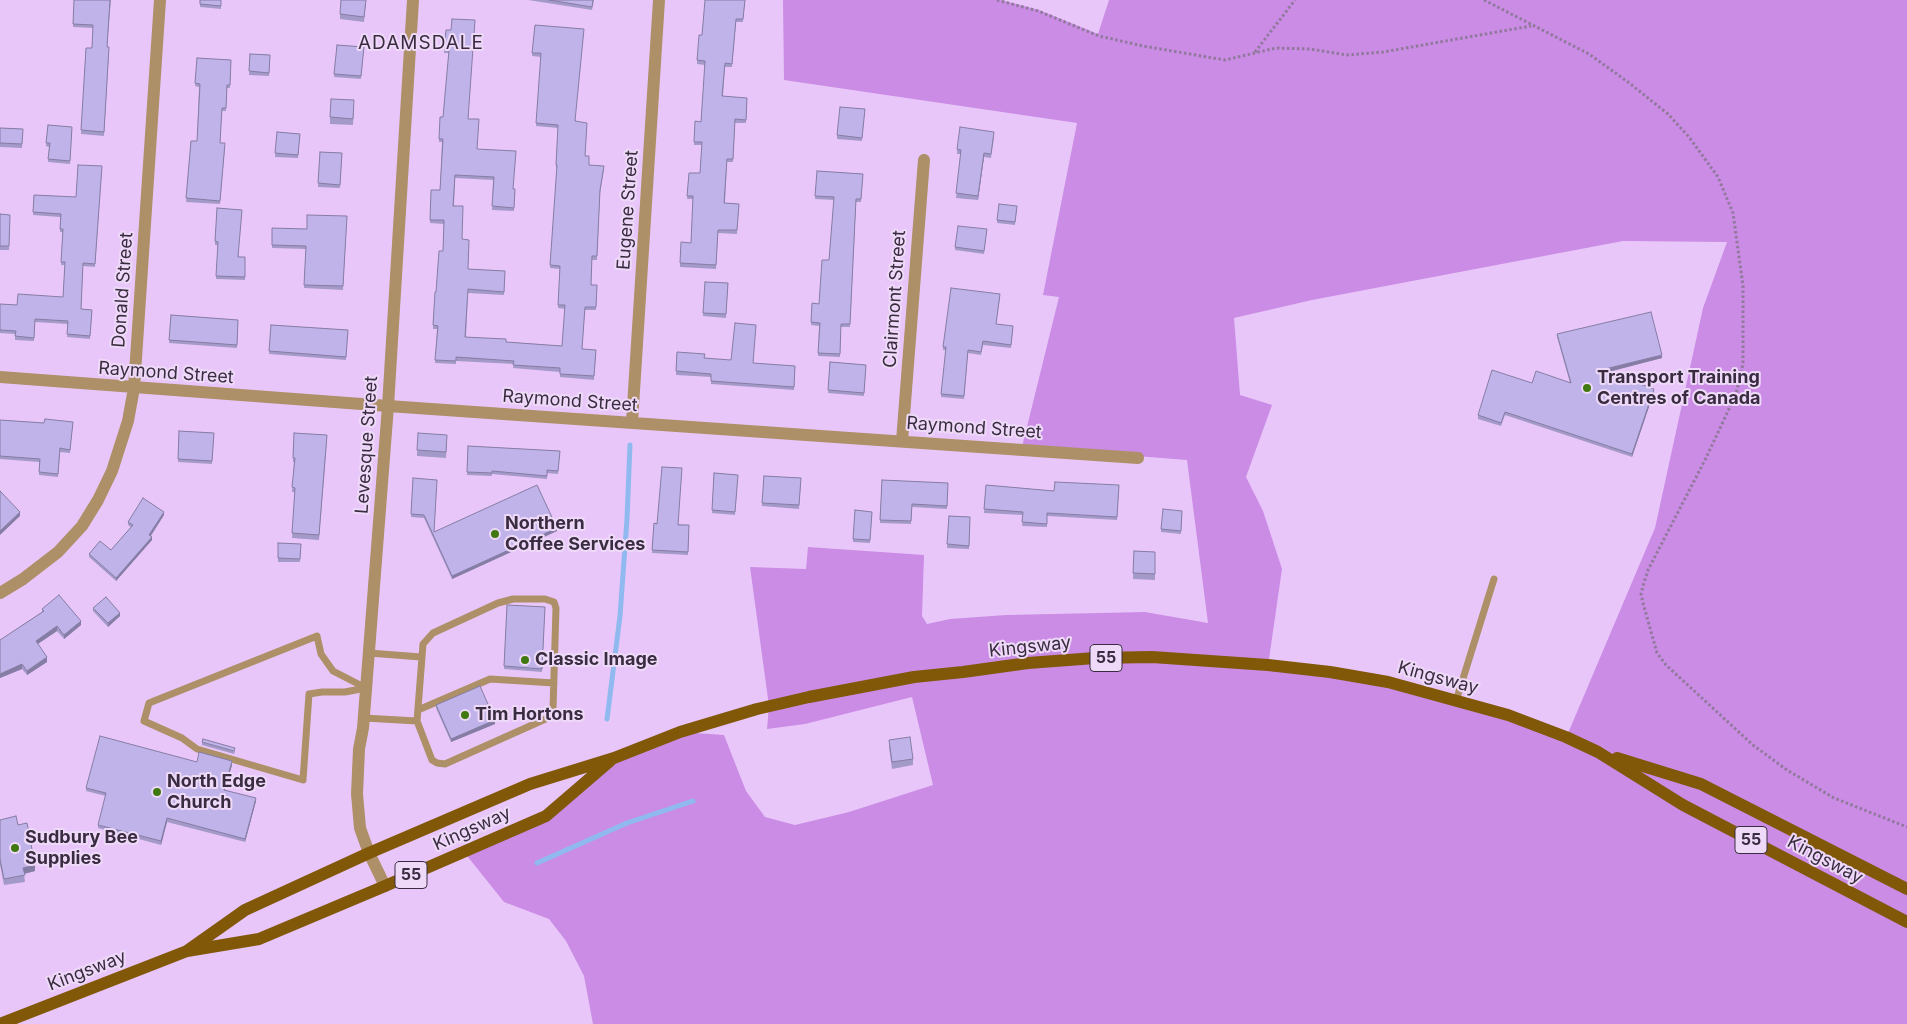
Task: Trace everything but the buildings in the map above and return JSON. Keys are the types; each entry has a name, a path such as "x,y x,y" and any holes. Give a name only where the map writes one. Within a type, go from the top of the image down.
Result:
{"main road":[{"name":"Kingsway","path":"187,951 245,910 369,853 530,784 614,758 680,732 763,708 855,687 914,677 1028,663 1152,657 1268,664 1388,682 1508,715 1566,737 1598,752 1683,805 1907,922"},
{"name":"Kingsway","path":"1598,752 1701,784 1907,888"},
{"name":"Kingsway","path":"0,1024 187,951 259,939 385,886 546,816 614,758"}],"street":[{"name":"Donald Street","path":"0,593 23,579 58,552 82,526 98,500 112,471 128,421 134,388 160,0"},
{"name":"Levesque Street","path":"385,886 369,853 360,828 357,794 359,749 364,718 388,406 413,0"},
{"name":"Eugene Street","path":"632,422 659,0"},
{"name":"Clairmont Street","path":"902,441 924,160"},
{"name":"Raymond Street","path":"0,377 1138,458"}],"lane":[{"path":"1456,701 1494,579"},
{"path":"514,599 545,599 554,602 556,608 554,683 553,709 550,717 446,764 432,760 417,721 423,644 433,634 498,603 514,599"},
{"path":"317,636 321,654 333,671 366,688 345,692 309,694 303,780 197,749 182,738 144,722 149,703 317,636"},
{"path":"369,653 422,657"},
{"path":"418,710 490,679 554,683"},
{"path":"364,718 417,721"}],"path":[{"path":"997,0 1038,11 1099,36 1143,46 1225,60 1276,48 1310,49 1347,55 1383,52 1533,26"},
{"path":"1254,53 1295,0"},
{"path":"1484,0 1589,54 1668,114 1694,144 1718,177 1734,213 1743,286 1743,364 1736,394 1706,458 1648,570 1643,586 1641,594 1657,653 1673,672 1753,745 1787,770 1834,798 1907,827"}],"shaded area":[{"path":"783,0 1001,0 1039,10 1098,34 1109,0 1907,0 1907,1024 593,1024 584,976 566,941 549,919 504,902 464,852 546,816 614,758 680,732 724,735 746,791 765,817 795,825 849,812 933,785 912,697 805,724 767,729 769,706 750,567 806,569 808,547 924,555 922,616 927,624 950,619 1006,615 1145,612 1208,623 1187,460 1022,447 1059,297 1043,295 1077,123 784,80","holes":["1623,241 1727,242 1703,308 1655,528 1566,738 1388,684 1268,666 1282,569 1263,511 1246,477 1272,405 1240,395 1234,318 1312,300"]}],"waterway":[{"path":"607,719 620,616 630,445"},
{"path":"537,863 627,823 693,801"}],"place":[{"name":"Transport Training Centres of Canada","path":"1587,388"},
{"name":"Northern Coffee Services","path":"495,534"},
{"name":"Classic Image","path":"525,660"},
{"name":"Tim Hortons","path":"465,715"},
{"name":"North Edge Church","path":"157,792"},
{"name":"Sudbury Bee Supplies","path":"15,848"}],"district":[{"name":"ADAMSDALE","path":"421,43"}]}
